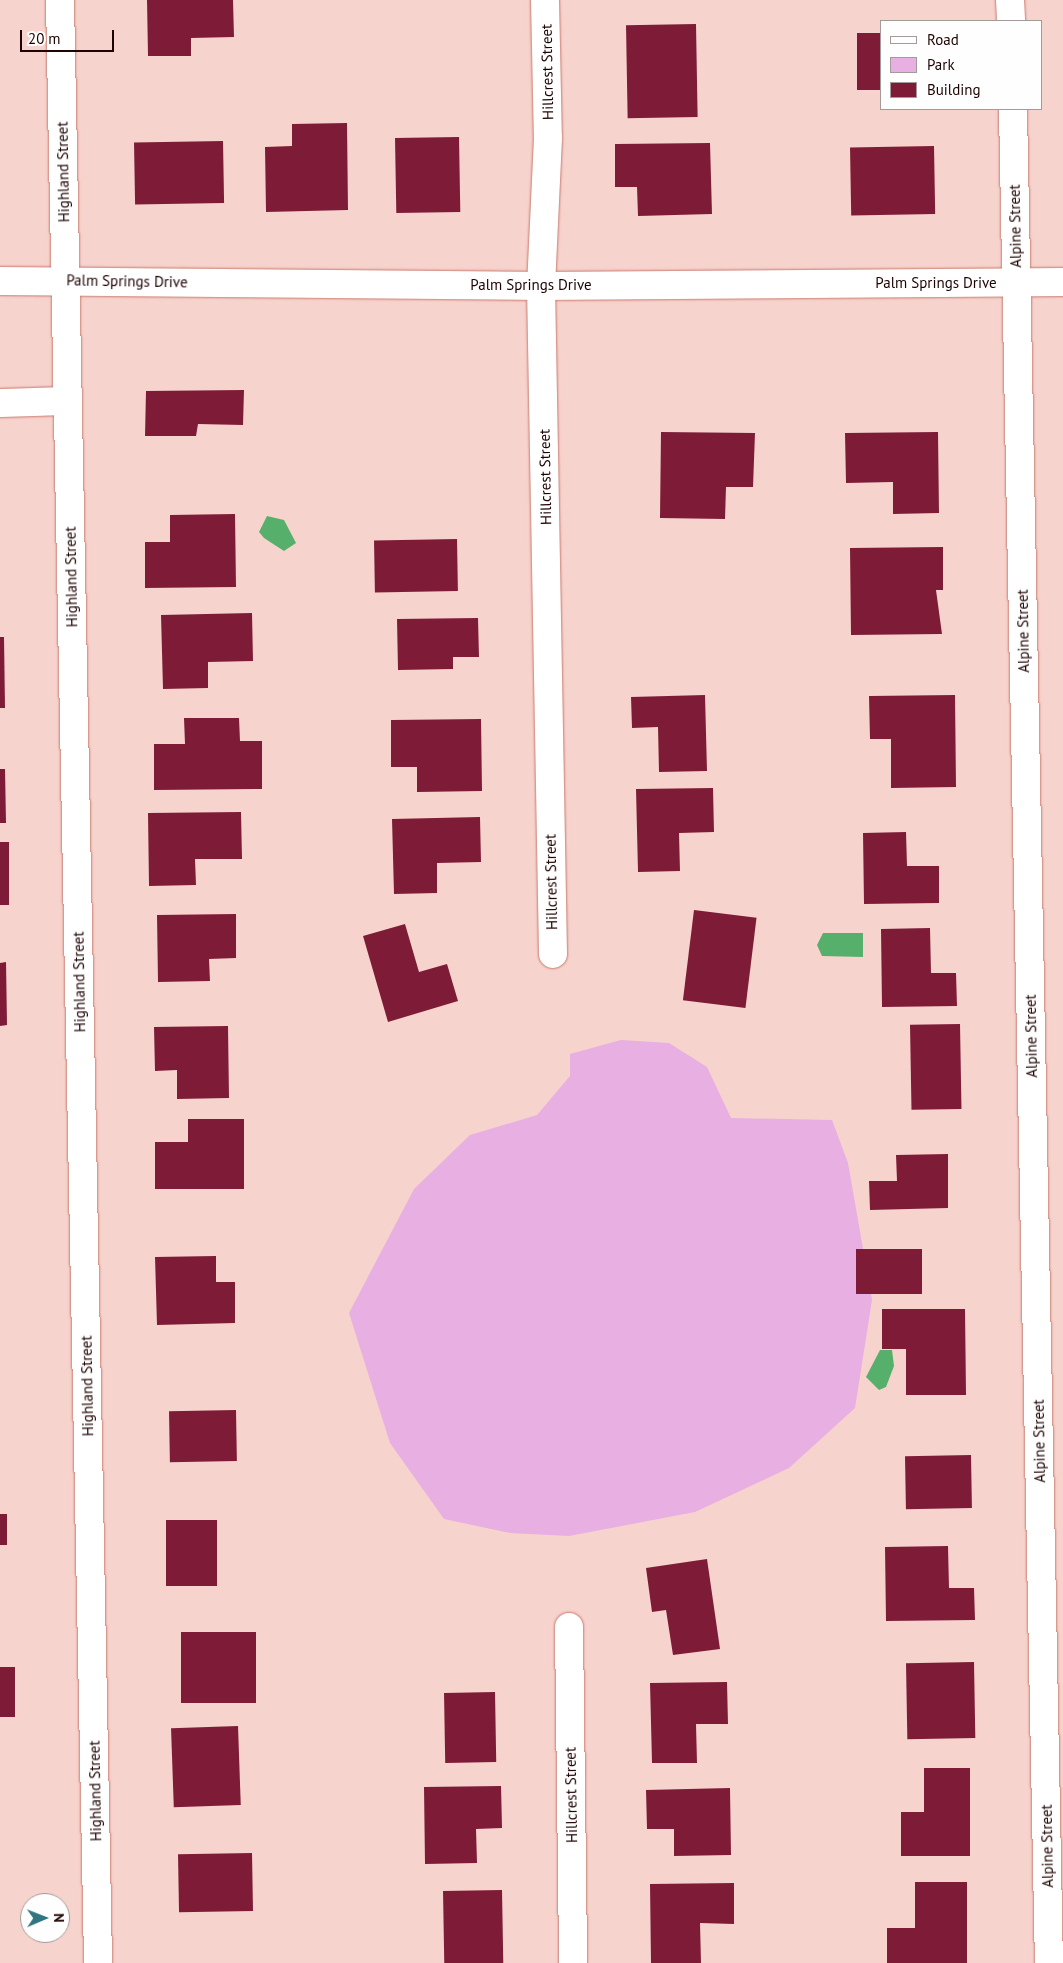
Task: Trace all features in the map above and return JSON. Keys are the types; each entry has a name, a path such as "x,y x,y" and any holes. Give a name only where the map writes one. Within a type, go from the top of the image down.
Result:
{"street":[{"name":"Highland Street","path":"60,0 98,1963"},
{"name":"Hillcrest Street","path":"545,0 548,138 542,286 553,954"},
{"path":"1010,0 1011,20"},
{"name":"Alpine Street","path":"1013,110 1049,1963"},
{"name":"Palm Springs Drive","path":"0,280 542,286 1063,282"},
{"path":"0,403 67,401"},
{"name":"Hillcrest Street","path":"568,1628 573,1963"}],"green space":[{"path":"621,1040 669,1043 707,1067 731,1118 832,1120 848,1163 872,1300 855,1408 789,1468 695,1512 569,1536 510,1533 444,1519 390,1443 349,1313 414,1189 470,1135 537,1115 570,1076 570,1054"}],"shaded area":[{"path":"267,516 284,520 296,543 284,551 264,538 259,532"},
{"path":"823,933 863,933 863,957 822,956 817,945"},
{"path":"880,1350 892,1350 894,1366 886,1387 879,1390 866,1377"}],"building":[{"path":"147,0 233,0 234,37 191,38 191,56 148,56"},
{"path":"696,24 698,117 628,118 626,25"},
{"path":"857,33 880,33 880,90 857,90"},
{"path":"347,123 348,210 266,212 265,147 292,146 292,124"},
{"path":"459,137 460,212 396,213 395,138"},
{"path":"223,141 224,203 135,205 134,143"},
{"path":"710,143 712,214 638,216 637,187 615,187 615,144"},
{"path":"934,146 935,214 851,215 850,147"},
{"path":"244,390 243,425 198,424 196,436 145,436 146,391"},
{"path":"661,432 755,433 753,487 726,487 725,519 660,518"},
{"path":"938,432 939,513 893,514 893,482 846,483 845,433"},
{"path":"235,514 236,587 145,588 145,542 170,542 170,515"},
{"path":"457,539 458,591 375,592 374,540"},
{"path":"943,547 943,590 936,590 942,634 851,635 850,548"},
{"path":"252,613 253,661 208,662 208,688 163,689 161,615"},
{"path":"478,618 479,657 453,657 453,669 398,670 397,619"},
{"path":"0,637 4,637 5,708 0,708"},
{"path":"705,695 707,771 659,772 658,727 632,728 631,697"},
{"path":"955,695 956,787 891,788 891,739 870,739 869,696"},
{"path":"184,718 239,718 240,741 262,741 262,789 154,790 154,744 185,744"},
{"path":"481,719 482,791 417,792 417,767 391,767 391,720"},
{"path":"0,769 5,769 6,823 0,823"},
{"path":"713,788 714,832 679,833 680,871 638,872 636,789"},
{"path":"241,812 242,859 195,859 196,885 149,886 148,813"},
{"path":"480,817 481,862 437,863 437,893 394,894 392,819"},
{"path":"906,832 907,866 939,866 939,903 864,904 863,833"},
{"path":"0,842 9,842 9,905 0,905"},
{"path":"694,910 757,918 745,1008 683,1000"},
{"path":"236,914 236,958 209,959 210,981 158,982 157,915"},
{"path":"405,924 419,972 447,964 458,1001 388,1022 363,936"},
{"path":"930,928 931,973 956,973 957,1006 882,1007 881,929"},
{"path":"6,962 7,1025 0,1026 0,963"},
{"path":"960,1024 961,1109 911,1110 910,1025"},
{"path":"228,1026 229,1098 177,1099 177,1070 155,1071 154,1027"},
{"path":"188,1119 244,1119 244,1189 155,1189 155,1142 188,1142"},
{"path":"948,1154 948,1208 870,1210 869,1181 897,1181 896,1155"},
{"path":"856,1249 922,1249 922,1294 856,1294"},
{"path":"216,1256 216,1282 235,1282 235,1323 157,1325 155,1257"},
{"path":"882,1309 965,1309 966,1395 906,1395 906,1349 882,1349"},
{"path":"236,1410 237,1461 170,1462 169,1411"},
{"path":"971,1455 972,1508 906,1509 905,1456"},
{"path":"0,1514 7,1514 7,1545 0,1545"},
{"path":"166,1520 217,1520 217,1586 166,1586"},
{"path":"948,1546 949,1588 974,1588 975,1620 886,1621 885,1547"},
{"path":"707,1559 720,1649 673,1655 666,1610 652,1612 646,1568"},
{"path":"181,1632 256,1632 256,1703 181,1703"},
{"path":"974,1662 975,1738 907,1739 906,1663"},
{"path":"0,1667 15,1667 15,1717 0,1717"},
{"path":"727,1682 728,1724 696,1724 697,1763 652,1763 650,1683"},
{"path":"495,1692 496,1762 445,1763 444,1693"},
{"path":"238,1726 241,1805 174,1807 171,1728"},
{"path":"924,1768 970,1768 970,1856 901,1856 901,1812 924,1812"},
{"path":"501,1786 502,1828 476,1829 477,1863 425,1864 424,1787"},
{"path":"730,1788 731,1855 674,1856 674,1829 647,1829 646,1790"},
{"path":"252,1853 253,1911 179,1912 178,1854"},
{"path":"915,1882 967,1882 967,1963 887,1963 887,1928 915,1928"},
{"path":"734,1883 734,1924 700,1923 701,1963 651,1963 650,1884"},
{"path":"502,1890 503,1963 444,1963 443,1891"}]}
